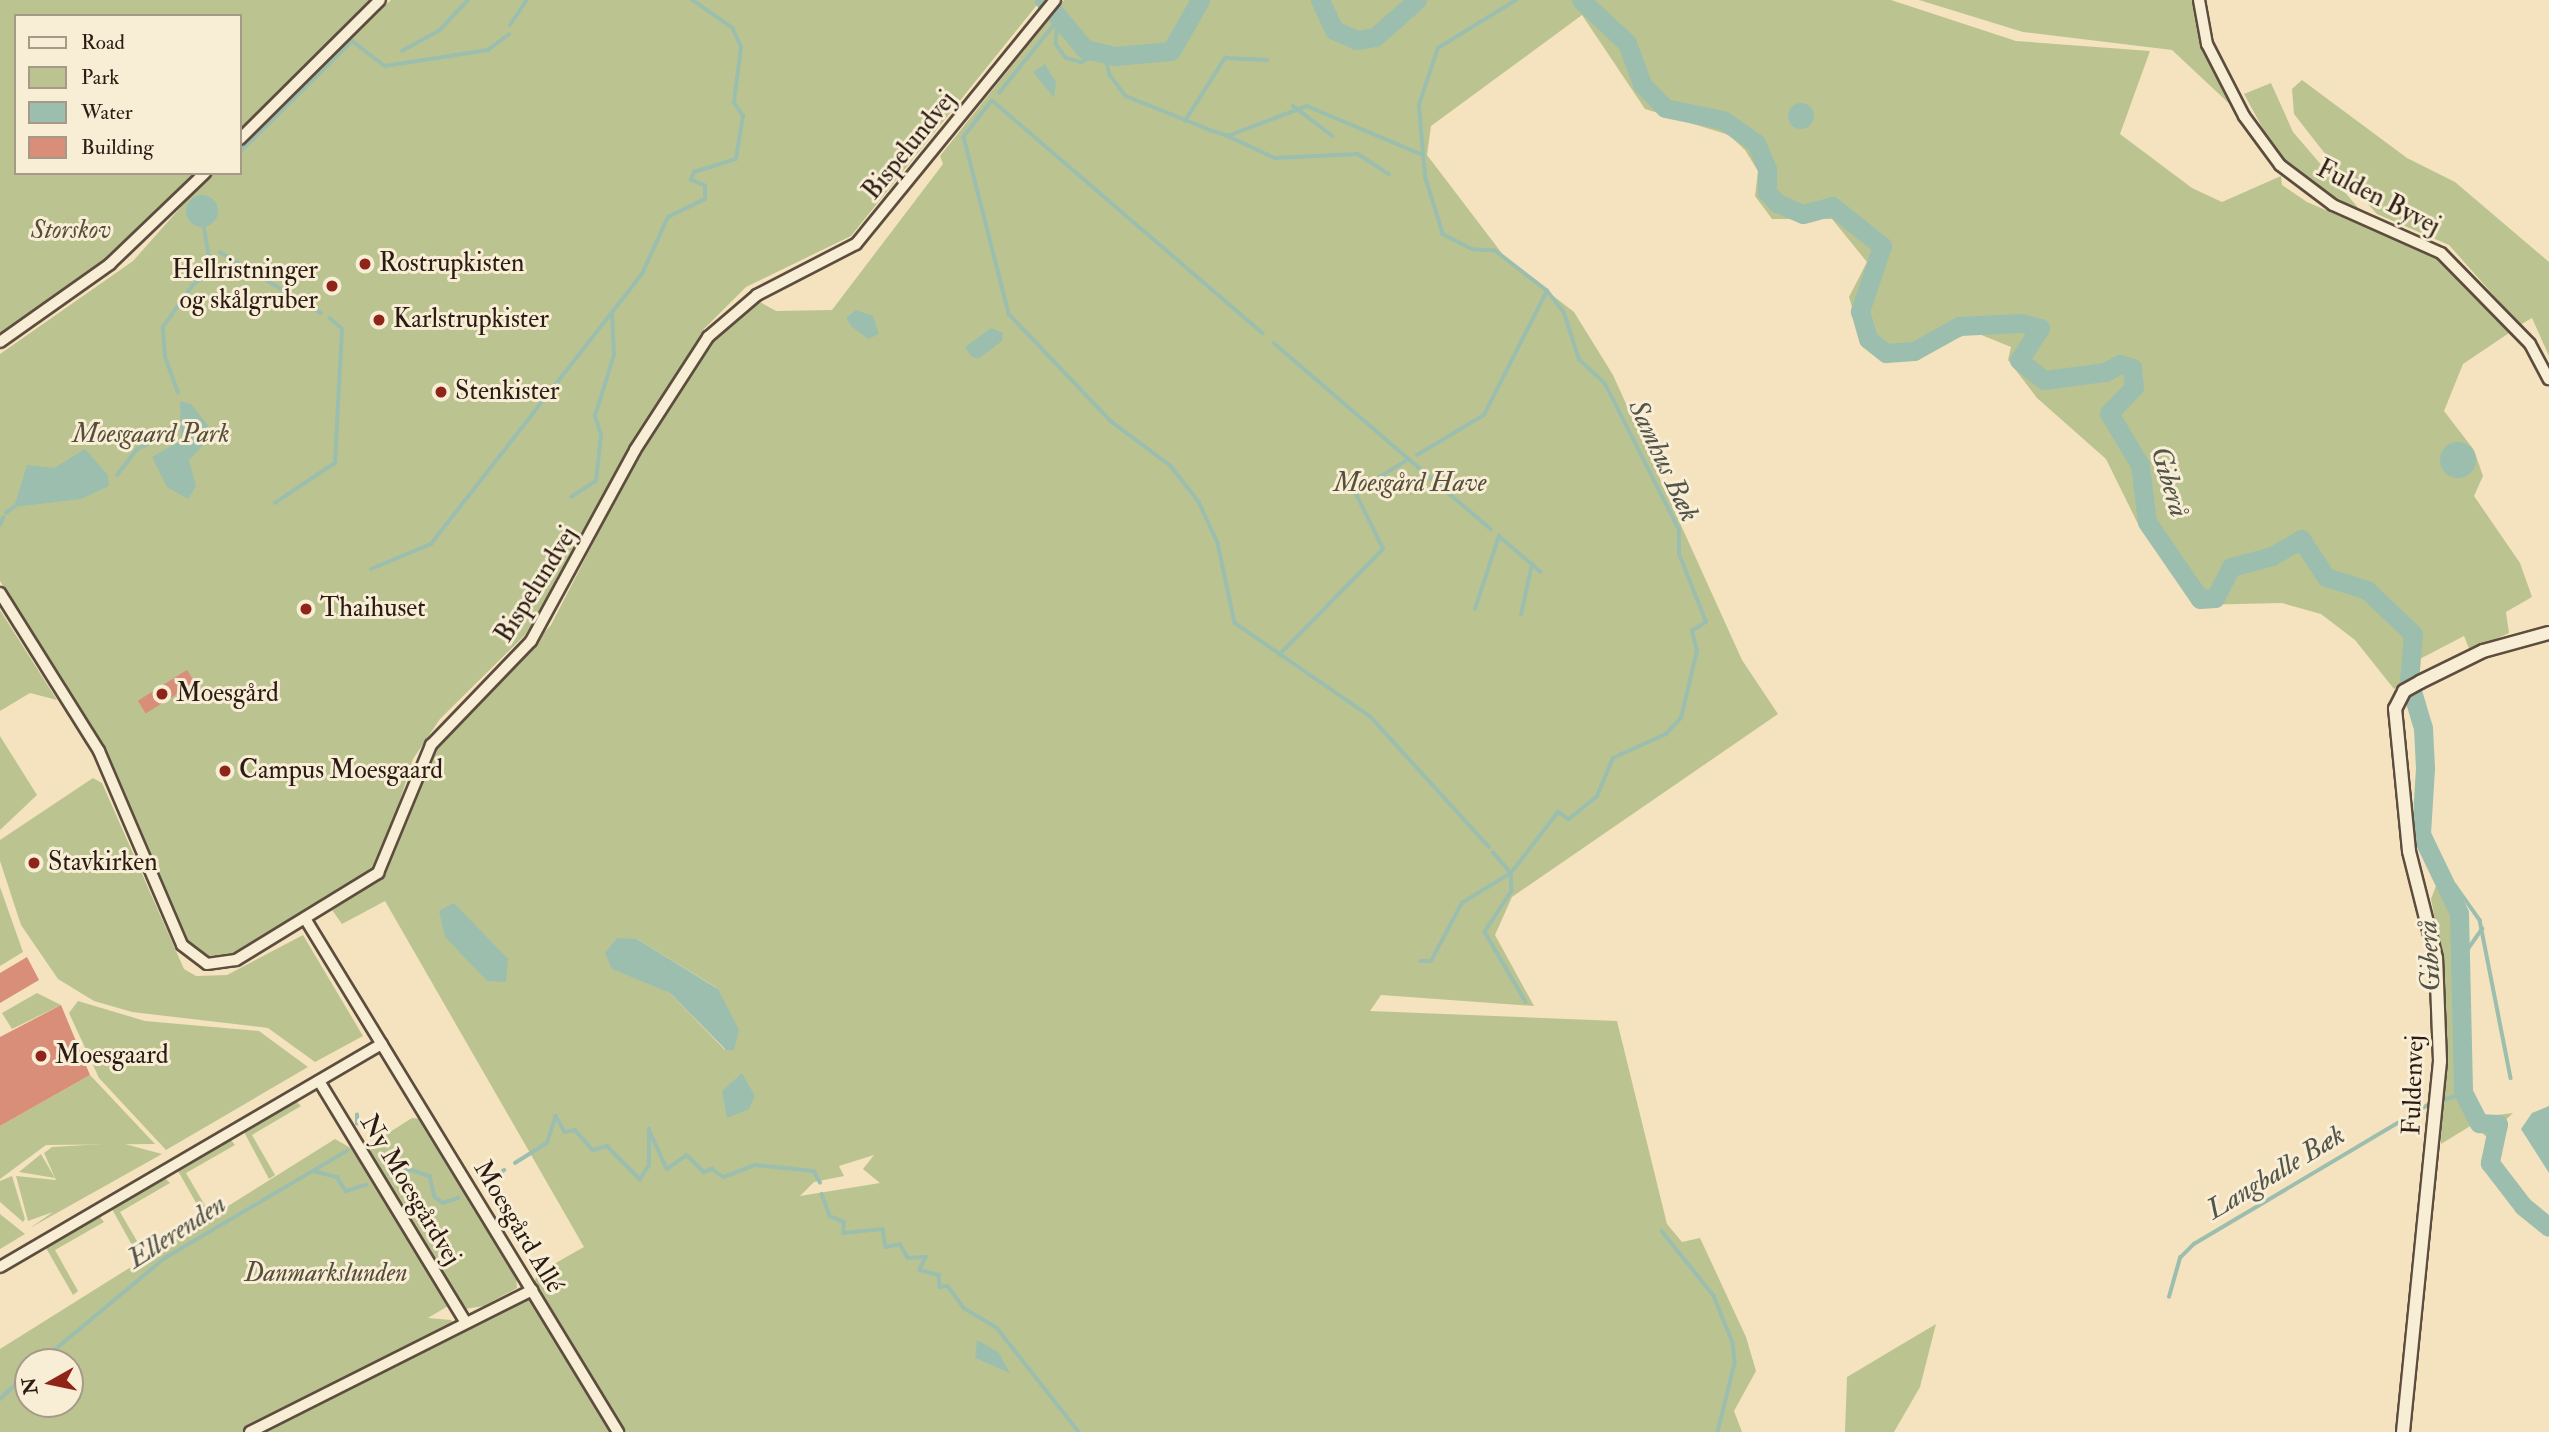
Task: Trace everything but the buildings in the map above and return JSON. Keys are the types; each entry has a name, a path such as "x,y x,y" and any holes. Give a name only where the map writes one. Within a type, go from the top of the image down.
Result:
{"street":[{"path":"242,137 380,0"},
{"name":"Bispelundvej","path":"0,593 99,751 125,823 193,958 207,964 236,960 306,920 378,873 431,745 531,641 635,450 708,337 757,295 856,244 1055,0"},
{"name":"Fulden Byvej","path":"2199,0 2207,44 2273,157 2333,205 2441,253 2530,344 2549,379"},
{"path":"0,342 110,264 203,175"},
{"name":"Fuldenvej","path":"2403,1432 2440,1061 2432,927 2404,820 2395,709 2404,691 2420,682 2483,651 2549,633"},
{"name":"Moesgård Allé","path":"306,920 618,1432"},
{"path":"0,1267 382,1044"},
{"name":"Ny Moesgårdvej","path":"319,1081 465,1321"},
{"path":"250,1432 465,1321 532,1290"}],"green space":[{"name":"Storskov","path":"0,0 372,0 242,127 242,14 14,14 14,175 195,175 86,277 0,333"},
{"name":"Moesgaard Park","path":"391,0 1041,0 851,236 746,287 704,329 525,635 440,719 413,759 380,863 243,952 205,959 184,940 93,728 0,581 0,354 133,261 209,175 242,175 242,144"},
{"path":"1064,0 1891,0 2016,41 2150,51 2120,134 2192,188 2222,202 2281,176 2282,185 2307,202 2433,256 2509,333 2463,364 2444,411 2474,450 2483,476 2474,496 2520,563 2532,597 2506,612 2509,633 2470,651 2464,636 2416,661 2415,678 2394,689 2355,640 2321,614 2282,603 2196,605 2137,522 2106,459 2037,398 2008,360 2011,347 1974,332 1893,361 1864,347 1849,297 1867,262 1832,219 1772,219 1755,196 1758,171 1745,150 1729,135 1645,109 1582,15 1431,126 1427,155 1507,260 1574,312 1613,375 1742,660 1778,714 1512,897 1495,935 1534,1006 1381,995 1370,1011 1617,1021 1667,1224 1682,1242 1700,1238 1746,1337 1756,1371 1734,1411 1742,1432 0,1432 0,1349 335,1139 356,1151 448,1306 428,1318 451,1320 459,1330 526,1301 538,1273 584,1247 385,901 342,924 332,910 372,885 390,860 438,747 551,625 638,456 712,339 758,301 776,311 832,310 943,164 940,156","holes":["637,939 717,988 725,1050 670,993 624,970","874,1155 863,1169 880,1183 800,1196 814,1182 844,1176 839,1166"]},
{"path":"1919,0 2194,0 2199,40 2235,109 2172,50 2023,32"},
{"path":"2302,80 2407,158 2455,182 2549,262 2549,356 2532,318 2520,325 2449,245 2377,214 2344,178 2294,114 2292,89"},
{"path":"2271,83 2293,132 2361,211 2307,182 2275,151 2244,94"},
{"path":"0,610 57,700 30,693 0,711"},
{"path":"0,736 37,795 0,830"},
{"path":"93,778 102,783 184,969 196,976 227,975 303,935 363,1036 315,1062 268,1028 132,1012 94,1001 58,979 21,925 0,861 0,840"},
{"path":"2443,867 2465,911 2470,1105 2481,1117 2513,1113 2487,1137 2472,1125 2441,1144 2444,966 2431,899"},
{"path":"0,887 23,952 0,966"},
{"path":"37,993 61,1005 12,1029 2,1013"},
{"path":"78,1001 145,1021 259,1031 308,1067 166,1150 99,1078 69,1013"},
{"path":"90,1075 155,1144 46,1145 0,1179 0,1126"},
{"path":"296,1101 301,1106 252,1135 275,1175 269,1179 244,1132"},
{"path":"412,1118 422,1119 516,1276 517,1288 484,1306 465,1309 370,1155 371,1144"},
{"path":"230,1139 235,1145 186,1173 210,1214 204,1217 178,1171"},
{"path":"121,1143 162,1154 30,1228 53,1212 28,1221 16,1176 56,1180 44,1153 52,1147"},
{"path":"41,1154 55,1178 19,1172"},
{"path":"12,1176 25,1219 23,1222 0,1202 0,1181"},
{"path":"165,1178 170,1183 120,1212 144,1253 138,1256 112,1209"},
{"path":"0,1214 25,1234 0,1249"},
{"path":"100,1217 104,1222 55,1250 78,1291 73,1295 46,1248"},
{"path":"1936,1324 1920,1387 1894,1432 1845,1432 1847,1377"}],"water":[{"path":"1045,64 1056,82 1054,98 1033,72"},
{"path":"1801,103 1810,107 1814,116 1810,125 1801,129 1792,125 1788,116 1792,107"},
{"path":"202,195 213,200 218,211 213,222 202,227 191,222 186,211 191,200"},
{"path":"856,310 873,316 879,334 868,339 851,326 846,318"},
{"path":"991,328 1003,333 1002,341 978,359 971,356 965,347"},
{"path":"180,401 191,404 208,425 208,440 189,460 196,486 188,499 167,487 152,457 181,440"},
{"path":"2458,442 2471,447 2476,460 2471,473 2458,478 2445,473 2440,460 2445,447"},
{"path":"85,449 108,475 109,486 81,499 14,507 27,465 54,468"},
{"path":"454,903 508,959 506,982 487,981 445,937 439,911"},
{"path":"617,938 637,939 718,989 739,1030 734,1050 726,1050 670,993 612,969 605,953"},
{"path":"742,1073 755,1096 749,1109 727,1118 722,1091"},
{"path":"2549,1106 2549,1173 2521,1129 2532,1113"},
{"path":"977,1340 998,1352 1010,1373 975,1358"}],"waterway":[{"path":"402,51 440,30 468,0"},
{"path":"510,25 527,0"},
{"path":"371,569 431,544 642,274 668,217 705,199 705,186 691,180 694,172 736,159 743,116 734,103 741,47 732,28 692,0"},
{"name":"Giberå","path":"1044,0 1085,49 1116,56 1171,51 1200,0"},
{"name":"Giberå","path":"1320,0 1334,30 1356,40 1375,37 1417,0"},
{"name":"Samhus Bæk","path":"1420,961 1431,961 1462,903 1511,873 1558,812 1569,819 1597,796 1613,758 1666,734 1681,718 1697,651 1692,631 1706,622 1679,554 1679,530 1605,384 1579,360 1564,313 1547,291 1495,251 1473,250 1443,235 1425,177 1419,105 1438,48 1516,0"},
{"name":"Giberå","path":"1581,0 1627,43 1642,84 1665,108 1723,120 1756,143 1767,169 1767,192 1777,203 1803,214 1832,206 1882,246 1860,311 1868,339 1886,353 1914,351 1959,326 2021,323 2040,328 2019,360 2044,380 2105,372 2120,364 2132,368 2134,387 2109,413 2140,465 2147,522 2200,599 2215,598 2231,567 2272,556 2301,539 2326,577 2367,590 2413,634 2409,681 2423,728 2425,768 2421,834 2459,913 2463,1092 2479,1123 2498,1124 2490,1163 2523,1206 2549,1227"},
{"path":"999,93 1058,20"},
{"path":"1058,22 1056,44 1066,58 1081,62 1102,53"},
{"path":"242,150 352,41 385,66 488,50 509,34"},
{"path":"1105,54 1110,75 1126,96 1228,136 1307,106 1423,155"},
{"path":"1185,121 1225,58 1267,60"},
{"path":"1263,334 992,101 964,137 1009,314 1112,422 1171,466 1199,502 1218,543 1235,623 1370,716 1489,847"},
{"path":"1293,106 1333,136"},
{"path":"1228,136 1275,158 1358,154 1389,174"},
{"path":"178,393 165,358 163,327 192,286 211,271 204,228"},
{"path":"220,252 321,313"},
{"path":"1417,455 1484,415 1547,291"},
{"path":"571,497 596,481 601,435 595,416 614,355 612,315"},
{"path":"275,503 335,463 342,329 330,319"},
{"path":"1274,343 1431,478"},
{"path":"117,475 137,449 177,431"},
{"path":"1279,655 1383,549 1355,492 1409,459"},
{"path":"1439,485 1491,529"},
{"path":"6,513 14,507"},
{"path":"0,525 3,518"},
{"path":"1475,609 1499,536 1541,572"},
{"path":"1521,615 1532,564"},
{"path":"1493,852 1511,873 1512,891 1485,932 1526,1002"},
{"path":"2443,880 2455,885 2480,920 2511,1078"},
{"path":"2461,959 2482,929"},
{"name":"Langballe Bæk","path":"2443,1100 2463,1094"},
{"name":"Langballe Bæk","path":"2169,1297 2180,1258 2194,1244 2430,1104"},
{"name":"Ellerenden","path":"357,1115 357,1124"},
{"path":"515,1163 547,1143 556,1116 565,1132 575,1130 593,1150 607,1146 640,1179 649,1165 649,1129 667,1169 687,1155 704,1172 712,1169 724,1177 755,1165 814,1171 820,1182"},
{"name":"Ellerenden","path":"57,1348 165,1258 347,1151"},
{"path":"389,1174 408,1169 430,1176 435,1197 443,1203 458,1198"},
{"path":"485,1183 504,1170"},
{"path":"313,1171 337,1177 346,1191 366,1185"},
{"name":"Langballe Bæk","path":"822,1194 830,1216 844,1222 844,1233 883,1229 886,1247 900,1244 908,1258 926,1257 920,1270 939,1275 940,1287 948,1286 964,1308 997,1328 1079,1432"},
{"path":"1662,1231 1714,1296 1733,1343 1735,1363 1718,1432"},
{"name":"Ellerenden","path":"0,1399 14,1386"}],"place":[{"name":"Rostrupkisten","path":"365,264"},
{"name":"Hellristninger og skålgruber","path":"332,286"},
{"name":"Karlstrupkister","path":"379,320"},
{"name":"Stenkister","path":"441,392"},
{"name":"Thaihuset","path":"306,609"},
{"name":"Moesgård","path":"162,694"},
{"name":"Campus Moesgaard","path":"225,771"},
{"name":"Stavkirken","path":"34,863"},
{"name":"Moesgaard","path":"41,1056"}],"park label":[{"name":"Moesgård Have","path":"1410,484"},
{"name":"Danmarkslunden","path":"326,1274"}]}
